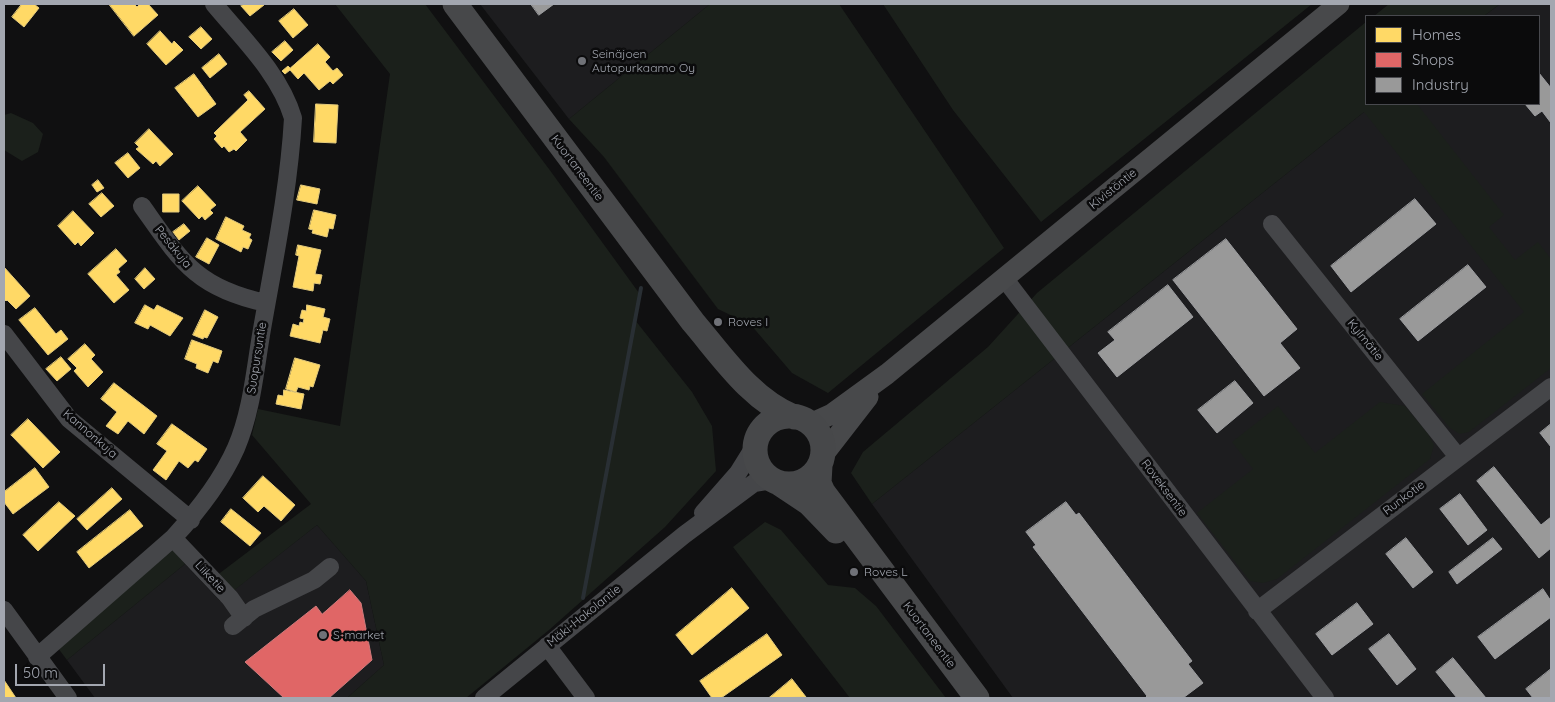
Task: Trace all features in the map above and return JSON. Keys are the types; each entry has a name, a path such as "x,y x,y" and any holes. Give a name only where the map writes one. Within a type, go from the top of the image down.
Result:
{"highway":[{"name":"Kuortaneentie","path":"455,4 701,331 764,400 778,411 802,420"},
{"name":"Kuortaneentie","path":"701,331 754,413 758,438"},
{"path":"775,419 802,420 820,438 821,460 807,479 798,483 776,481 765,475 757,461 758,438 775,419"},
{"name":"Kuortaneentie","path":"821,460 819,483 823,492 881,573 977,698"},
{"name":"Kuortaneentie","path":"776,481 808,503 881,573"}],"main road":[{"name":"Kivistöntie","path":"802,420 832,414 887,374 1339,4"},
{"name":"Kivistöntie","path":"821,460 887,374"}],"street":[{"name":"Suopursuntie","path":"38,657 191,520 221,478 236,447 248,414 290,149 293,118 287,98 274,78 214,4"},
{"name":"Pesäkuja","path":"142,206 178,257 197,275 244,298 266,303"},
{"name":"Kylmätie","path":"1272,224 1458,457"},
{"name":"Roveksentie","path":"1004,278 1325,698"},
{"name":"Kannonkuja","path":"4,334 69,419 191,520"},
{"name":"Runkotie","path":"1257,610 1551,387"},
{"name":"Mäki-Hakolantie","path":"684,535 738,473 758,438"},
{"name":"Mäki-Hakolantie","path":"484,698 684,535 754,483 776,481"},
{"name":"Liiketie","path":"173,538 230,598 239,622 254,610 314,580 330,567"},
{"path":"4,610 68,698"},
{"path":"547,646 586,698"}],"shaded area":[{"path":"335,4 425,4 639,293 635,320 692,392 712,426 716,471 665,527 549,630 466,698 347,698 384,665 366,581 317,525 232,592 216,576 311,504 252,435 258,409 340,426 390,74"},
{"name":"Seinäjoen Autopurkaamo Oy","path":"480,4 710,4 569,119"},
{"path":"710,4 839,4 1004,248 828,393 792,373 751,325 718,309 604,157 569,119"},
{"path":"883,4 1312,4 1041,222 953,110"},
{"path":"1389,4 1500,4 1485,15 1375,15"},
{"path":"1500,4 1551,4 1551,698 1013,698 872,504 1373,105 1540,105 1540,15 1485,15"},
{"path":"1365,23 1365,105 1418,105 1504,215 1489,227 1515,260 1538,242 1551,259 1551,368 1469,432 1460,434 1450,428 1422,394 1524,312 1364,112 872,504 851,473 863,452 988,347 1037,293"},
{"path":"11,113 33,123 43,134 38,152 22,161 4,150 4,115"},
{"path":"1380,402 1405,406 1428,434 1434,445 1430,459 1277,579 1263,583 1250,581 1197,513 1253,469 1232,442 1278,406 1315,453"},
{"path":"765,522 781,530 828,585 855,588 876,606 946,698 850,698 733,547"},
{"path":"317,525 366,581 384,665 347,698 95,698 67,660 185,564 220,601"},
{"path":"173,550 185,564 67,660 58,648"}],"building: Homes":[{"path":"22,4 34,4 39,8 24,27 12,17"},
{"path":"109,4 134,4 137,7 140,4 148,4 158,15 134,36"},
{"path":"244,4 264,5 250,16 241,6"},
{"path":"294,9 308,25 293,38 279,21"},
{"path":"201,27 212,39 201,49 189,37"},
{"path":"160,31 172,44 174,41 183,50 166,65 147,44"},
{"path":"285,41 293,50 281,61 272,52"},
{"path":"318,44 330,57 325,62 333,71 337,68 343,75 333,84 330,81 319,90 304,73 298,79 290,70 285,74 282,71 288,66 290,68"},
{"path":"219,54 227,64 210,78 202,68"},
{"path":"194,74 216,104 198,117 175,88"},
{"path":"249,91 265,109 240,132 247,140 236,151 234,149 229,152 224,146 222,148 214,139 217,136 214,133 248,100 244,95"},
{"path":"316,104 338,105 336,143 314,142"},
{"path":"149,129 173,154 160,166 156,161 153,164 136,149 139,147 135,143"},
{"path":"128,153 140,168 128,178 115,163"},
{"path":"98,180 104,188 97,192 92,185"},
{"path":"301,185 320,189 317,204 297,200"},
{"path":"198,186 216,205 210,210 213,213 205,220 202,216 199,219 182,201"},
{"path":"102,193 114,206 101,217 89,204"},
{"path":"163,194 179,194 179,212 163,212"},
{"path":"314,210 336,215 333,229 329,228 327,237 312,233 313,230 309,229"},
{"path":"73,211 94,233 81,246 78,242 75,245 58,226"},
{"path":"226,217 244,226 242,230 251,234 249,238 252,240 248,249 243,247 241,252 216,239"},
{"path":"184,224 190,231 179,240 173,232"},
{"path":"207,238 219,245 209,264 196,257"},
{"path":"298,245 321,250 315,274 322,275 320,284 314,283 313,291 293,287 299,256 296,255"},
{"path":"116,249 127,261 118,269 120,272 116,275 129,290 114,303 88,274"},
{"path":"4,267 30,296 16,309 4,299"},
{"path":"145,268 155,279 144,289 135,279"},
{"path":"145,305 154,310 157,305 183,318 170,336 150,325 148,329 135,323"},
{"path":"307,305 325,309 323,317 330,319 327,331 323,330 320,343 290,336 293,324 299,326 300,322 303,323 304,319 300,318 302,310 306,311"},
{"path":"35,308 56,334 61,330 68,339 48,355 19,320"},
{"path":"205,310 218,317 207,338 204,337 203,339 193,335"},
{"path":"192,340 222,351 218,363 213,361 208,373 196,368 197,364 185,359"},
{"path":"85,344 95,355 91,359 103,372 88,387 74,371 77,368 68,359"},
{"path":"61,357 71,369 57,381 46,369"},
{"path":"295,358 320,365 313,387 310,386 309,390 298,387 296,392 286,389"},
{"path":"114,383 157,416 144,434 128,421 118,434 106,426 117,412 101,399"},
{"path":"284,390 304,394 301,409 276,404 278,395 283,396"},
{"path":"28,419 60,452 43,468 11,435"},
{"path":"172,424 207,449 198,462 195,460 188,468 179,461 166,480 153,470 167,451 157,444"},
{"path":"35,468 49,487 13,514 4,502 4,492"},
{"path":"263,476 295,505 281,521 264,506 258,512 243,498"},
{"path":"112,488 122,499 87,530 77,519"},
{"path":"59,502 75,516 38,551 23,535"},
{"path":"231,509 261,533 250,546 221,522"},
{"path":"130,510 143,526 89,568 77,552"},
{"path":"732,588 749,608 692,655 676,635"},
{"path":"767,634 782,655 721,698 712,698 700,681"},
{"path":"792,679 806,697 769,698"},
{"path":"4,680 16,698 4,698"}],"building: Shops":[{"name":"S-market","path":"350,590 361,603 372,660 329,698 284,698 245,662 316,606 322,614"}],"building: Industry":[{"path":"531,4 554,4 539,15"},
{"path":"1540,74 1551,88 1551,123 1542,111 1535,116 1526,105 1540,105"},
{"path":"1415,199 1436,224 1351,292 1331,266"},
{"path":"1226,239 1297,329 1280,343 1300,368 1264,396 1173,280"},
{"path":"1468,265 1486,287 1418,341 1400,319"},
{"path":"1168,285 1193,317 1117,377 1098,353 1115,340 1108,332"},
{"path":"1235,381 1253,403 1217,433 1198,410"},
{"path":"1551,424 1551,447 1540,433"},
{"path":"1494,467 1541,525 1551,517 1551,548 1539,558 1477,481"},
{"path":"1460,494 1487,530 1468,545 1440,509"},
{"path":"1066,502 1076,515 1079,513 1192,661 1188,664 1203,683 1183,698 1145,698 1147,696 1033,547 1036,545 1026,532"},
{"path":"1406,538 1433,572 1413,588 1386,554"},
{"path":"1493,538 1502,549 1457,584 1449,572"},
{"path":"1543,589 1551,601 1551,617 1495,659 1478,637"},
{"path":"1357,603 1373,624 1332,655 1316,634"},
{"path":"1389,634 1416,669 1397,685 1369,649"},
{"path":"1453,658 1486,698 1457,698 1436,672"},
{"path":"1551,669 1551,698 1533,698 1526,689"}],"waterway":[{"path":"583,598 641,288"}],"place":[{"name":"Seinäjoen Autopurkaamo Oy","path":"582,61"},
{"name":"Roves I","path":"718,322"},
{"name":"Roves L","path":"854,572"},
{"name":"S-market","path":"323,635"}]}
